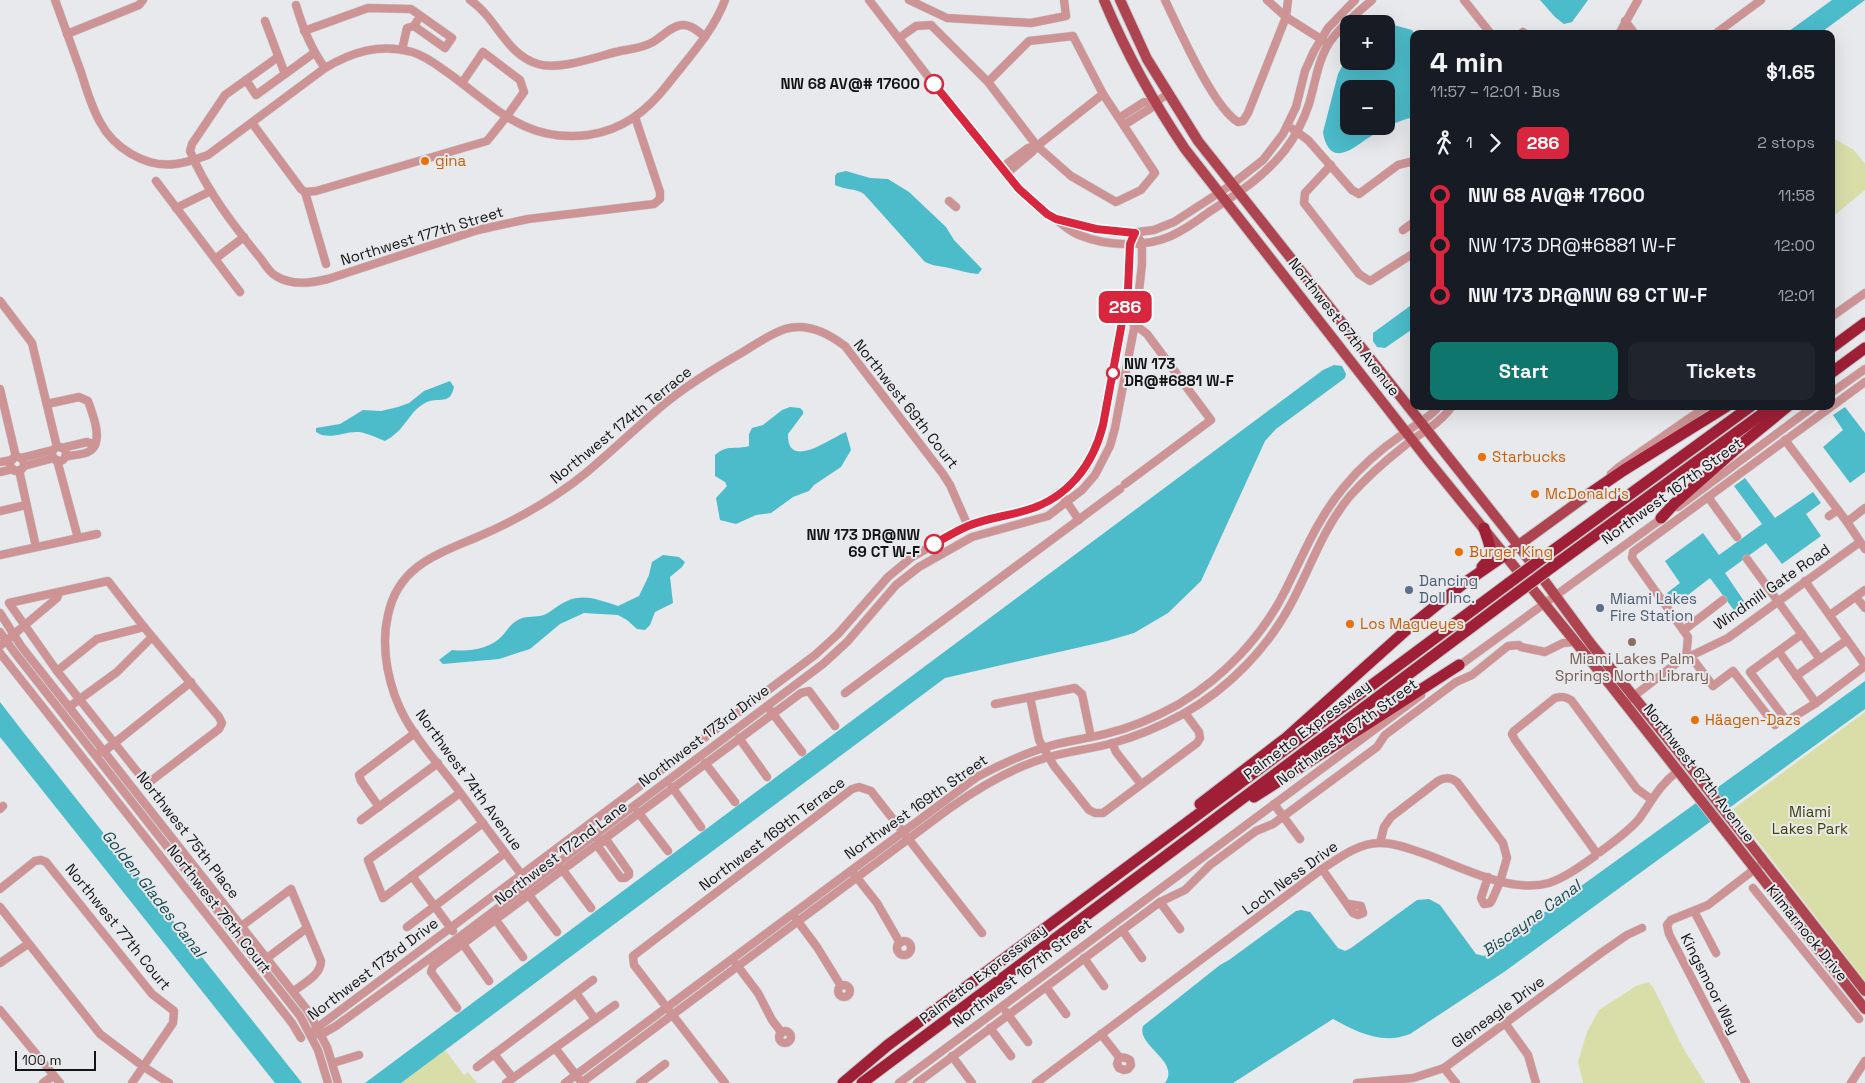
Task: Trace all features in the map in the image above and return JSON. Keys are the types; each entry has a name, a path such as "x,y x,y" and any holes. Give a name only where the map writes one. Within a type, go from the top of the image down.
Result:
{"highway":[{"path":"1835,344 1865,323"},
{"path":"1835,361 1865,340"},
{"path":"1835,370 1865,348"},
{"path":"1589,494 1721,410"},
{"name":"Palmetto Expressway","path":"843,1083 896,1039 1544,557 1746,410"},
{"name":"Palmetto Expressway","path":"862,1083 1517,592 1768,410"},
{"path":"1661,518 1674,504 1744,442 1783,410"},
{"path":"1477,574 1490,557 1490,548 1484,528"},
{"path":"1095,892 1130,857 1286,738 1403,632 1477,574 1505,555"},
{"path":"1225,811 1257,795 1459,665"}],"main road":[{"name":"Northwest 67th Avenue","path":"1104,0 1154,103 1185,149 1569,638 1678,771 1702,793 1737,836 1764,862 1865,1009"},
{"name":"Northwest 67th Avenue","path":"1120,0 1147,59 1198,141 1287,256 1518,545 1580,629 1677,750 1697,777 1702,793"},
{"path":"1287,256 1288,269 1286,278 1294,277 1309,282"},
{"path":"1505,555 1589,494"},
{"path":"1677,750 1680,766 1678,771 1683,770 1697,777"},
{"name":"Northwest 67th Avenue","path":"1737,836 1755,869 1832,959 1865,991"}],"street":[{"path":"55,0 102,127 114,142 144,160 174,165 208,155 325,68 341,59 357,52 387,48 402,50 426,58 507,116 534,131 567,136 603,133 635,117 658,97 715,23 726,0"},
{"path":"67,34 139,5 144,0"},
{"path":"470,0 508,44 524,59 540,65 571,64 638,48 653,42 673,28 681,25 687,25 705,37"},
{"path":"869,0 1004,171 1031,201 1056,219 1067,230 1094,240 1142,244 1170,237 1222,197"},
{"path":"909,0 947,18 1031,23 1066,16 1064,0"},
{"path":"1165,0 1201,73 1226,111 1238,122 1243,120 1248,113 1286,17 1288,0"},
{"path":"1267,0 1286,17 1329,44"},
{"path":"1235,189 1273,148 1288,124 1296,106 1305,71 1321,39 1334,21 1354,0"},
{"path":"1056,219 1096,229 1135,233 1166,227 1266,171 1286,149 1296,132 1308,105 1316,76 1329,44 1354,15 1372,0"},
{"path":"1464,0 1488,30"},
{"path":"1621,30 1638,0"},
{"path":"1720,30 1761,0"},
{"path":"296,5 304,31 314,53 325,68"},
{"path":"304,31 368,8 411,9 452,38 445,48 414,26"},
{"path":"402,50 407,28 414,26 421,16"},
{"path":"265,21 284,74"},
{"path":"1625,21 1632,30"},
{"path":"899,38 916,26 931,25 988,82 1037,146 1071,176 1116,202 1141,190 1155,173 1103,94 1073,36 1029,41 988,82"},
{"path":"306,192 484,142 491,137 524,92 520,80 483,52 462,83"},
{"path":"246,80 256,95 314,53"},
{"path":"215,259 244,237 211,191 190,151 192,144 225,95 278,57"},
{"path":"1004,171 1032,152 1103,94"},
{"path":"1122,121 1144,102 1154,103 1168,94"},
{"name":"Northwest 177th Street","path":"244,237 275,276 298,283 313,283 482,229 528,219 585,211 651,205 658,202 660,192 635,117"},
{"path":"252,123 306,192 326,264"},
{"path":"1288,124 1308,140 1352,190 1359,194 1398,165 1410,162"},
{"path":"1259,164 1266,171"},
{"path":"1331,165 1305,193 1304,203 1359,274 1370,281 1410,256"},
{"path":"156,182 240,292"},
{"path":"176,208 211,191"},
{"path":"949,200 956,207"},
{"path":"1403,230 1410,225"},
{"path":"1135,233 1142,244"},
{"name":"Northwest 173rd Drive","path":"311,1034 824,648 888,576 919,553 968,526 1042,505 1074,482 1086,468 1099,442 1124,316 1130,244 1135,233"},
{"name":"Northwest 173rd Drive","path":"311,1034 322,1034 460,941 529,885 597,838 832,657 896,585 919,567 972,537 1048,516 1082,490 1095,475 1110,446 1140,291 1142,244"},
{"path":"1835,314 1865,293"},
{"path":"0,301 32,343 78,538"},
{"path":"845,693 1211,420 1147,334 1124,316"},
{"name":"Northwest 69th Court","path":"798,326 816,329 831,335 845,346 943,474 950,485 968,526"},
{"name":"Northwest 174th Terrace","path":"386,629 388,613 396,590 423,562 500,527 551,498 587,472 664,404 721,364 784,330 798,326"},
{"path":"1835,390 1865,369"},
{"path":"1835,404 1864,384"},
{"path":"0,389 2,405 16,458 24,462 19,468"},
{"path":"0,462 58,453 89,452 95,445 97,433 88,401 79,397 47,404"},
{"name":"Northwest 169th Street","path":"581,1083 857,877 977,778 1012,759 1044,748 1126,728 1163,713 1186,700 1213,680 1240,655 1266,622 1286,589 1311,536 1332,502 1344,487 1371,458 1423,427 1436,410"},
{"name":"Northwest 169th Street","path":"1423,427 1436,424 1448,410"},
{"path":"1589,494 1618,467 1701,410"},
{"name":"Northwest 167th Street","path":"899,1083 1272,805 1438,684 1459,665 1809,410"},
{"path":"1775,725 1733,671 1713,686 1695,662 1686,658 1688,637 1632,558 1633,552 1827,410"},
{"name":"Northwest 169th Street","path":"565,1083 851,870 982,786 1018,768 1049,757 1112,743 1150,730 1185,713 1217,691 1246,664 1276,627 1291,603 1322,538 1350,497 1409,436"},
{"path":"1784,440 1847,522 1865,550"},
{"path":"0,472 19,468 58,453"},
{"path":"16,458 10,463 19,468"},
{"path":"19,468 36,547"},
{"path":"1060,492 1079,520"},
{"path":"1708,497 1738,537"},
{"path":"0,511 26,505"},
{"path":"1847,522 1865,508"},
{"path":"1829,516 1838,510"},
{"path":"0,555 97,534"},
{"name":"Windmill Gate Road","path":"1624,703 1686,658 1728,638 1860,542"},
{"path":"1747,559 1820,659"},
{"path":"900,567 907,576"},
{"path":"108,581 222,723 219,729 147,784 57,671 24,627 9,603 59,593 108,581"},
{"path":"1802,634 1750,672 1787,721 1816,704 1865,666 1805,581"},
{"path":"1830,615 1865,590"},
{"path":"3,644 57,598 59,593"},
{"path":"1856,596 1865,608"},
{"path":"1684,630 1723,600"},
{"name":"Northwest 75th Place","path":"0,613 13,635 294,992 322,1034 338,1083"},
{"path":"1266,622 1276,627"},
{"path":"57,671 97,640 144,627"},
{"name":"Northwest 74th Avenue","path":"386,629 385,647 390,680 398,703 415,733 529,885"},
{"path":"917,1083 1160,902 1185,890 1210,865 1254,832 1271,826 1377,747 1388,733 1456,682 1470,677 1500,654 1512,648 1521,647 1545,652 1580,629"},
{"name":"Northwest 75th Place","path":"0,632 3,644 135,805 300,1016 311,1034 322,1060 328,1083"},
{"path":"69,707 117,672 152,637"},
{"path":"1796,676 1847,640"},
{"path":"1779,652 1816,704"},
{"name":"Northwest 76th Court","path":"0,653 292,1023 301,1038"},
{"path":"1213,680 1217,691"},
{"path":"86,744 98,752 104,751 190,682"},
{"path":"995,704 1074,688 1082,694 1091,737"},
{"name":"Northwest 172nd Lane","path":"457,1008 431,972 433,966 460,941 495,919 562,869 597,838 672,788 800,693 809,691 835,726"},
{"path":"1597,853 1514,740 1512,734 1514,730 1555,698 1561,696 1571,700 1638,789 1651,799"},
{"path":"760,697 802,752"},
{"path":"1030,697 1039,740 1049,757 1083,802 1095,813 1103,813 1197,743 1200,738 1199,732 1185,713"},
{"path":"379,807 359,775 415,733"},
{"path":"738,738 768,777"},
{"path":"1112,743 1116,752 1141,784"},
{"path":"361,820 438,763"},
{"path":"705,763 735,802"},
{"name":"Loch Ness Drive","path":"1036,1083 1346,853 1380,843 1406,847 1513,886 1549,883 1568,874 1627,831 1638,819 1664,782 1678,771"},
{"path":"1380,843 1384,827 1391,817 1438,781 1450,778 1457,782 1503,843 1507,858 1500,882 1490,903 1484,904 1481,898 1488,878"},
{"name":"Northwest 169th Terrace","path":"666,1008 634,965 633,956 852,790 859,787 871,791 906,836"},
{"path":"672,788 701,826"},
{"path":"460,793 368,860 383,898 483,823"},
{"path":"125,813 142,800"},
{"path":"1272,805 1277,815 1283,817 1300,839"},
{"path":"638,812 668,852"},
{"path":"588,825 597,838 599,848 622,878 629,875 629,872 608,842 597,838"},
{"path":"906,836 982,933"},
{"path":"407,927 505,853"},
{"name":"Northwest 77th Court","path":"0,888 35,861 41,860 53,868 152,994 174,1011 173,1023 144,1067"},
{"name":"Kingsmoor Way","path":"1746,1083 1669,934 1667,926 1671,920 1708,905 1764,862"},
{"path":"562,869 591,908"},
{"path":"1322,869 1348,904"},
{"path":"851,870 877,904 900,943"},
{"path":"412,876 490,981"},
{"name":"Kilmarnock Drive","path":"1753,888 1859,1019"},
{"path":"234,932 291,889 321,961 321,967 317,973 294,992"},
{"path":"528,894 557,932"},
{"path":"1160,902 1180,929"},
{"path":"0,907 100,1034 169,1083"},
{"name":"Kingsmoor Way","path":"1694,911 1716,953"},
{"path":"792,914 817,947 841,986"},
{"path":"495,919 523,957"},
{"path":"267,958 307,928"},
{"name":"Gleneagle Drive","path":"1357,1083 1414,1078 1444,1068 1601,953 1627,935 1642,928"},
{"path":"1122,930 1142,958"},
{"path":"0,963 28,944"},
{"path":"1084,958 1104,986"},
{"path":"732,959 758,993 782,1033"},
{"path":"477,1067 593,980"},
{"path":"1046,987 1066,1014"},
{"path":"576,993 595,1019"},
{"path":"494,1054 510,1081 614,1005"},
{"path":"1002,1007 1028,1042"},
{"path":"666,1008 725,1083"},
{"path":"0,1010 60,1083"},
{"path":"292,1023 300,1016"},
{"path":"1505,1023 1528,1055 1536,1083"},
{"path":"990,1028 1011,1056"},
{"path":"1101,1034 1119,1057"},
{"path":"555,1048 581,1083"},
{"path":"333,1063 359,1055"},
{"path":"952,1056 972,1083"},
{"path":"1851,1083 1865,1061"},
{"path":"640,1083 649,1080 665,1064"},
{"path":"132,1083 144,1067"},
{"path":"1444,1068 1456,1083"},
{"path":"43,1083 53,1076"}],"green space":[{"path":"1835,139 1854,150 1865,164 1865,190 1835,215"},
{"name":"Miami Lakes Park","path":"1865,712 1865,981 1733,809"},
{"path":"1648,982 1653,987 1683,1048 1705,1083 1583,1083 1578,1062 1587,1032 1599,1010 1636,986"},
{"path":"445,1050 464,1075 468,1072 477,1083 401,1083"}],"water":[{"path":"1540,0 1588,0 1572,22 1564,24"},
{"path":"1832,0 1865,0 1824,30 1791,30"},
{"path":"1395,25 1412,30 1410,30 1410,118 1395,123 1395,80 1340,80 1340,135 1374,135 1341,153 1330,150 1323,132 1340,70 1395,70"},
{"path":"846,171 870,178 888,179 909,192 946,227 954,240 982,269 978,274 974,274 925,262 864,194 835,185 837,173"},
{"path":"1410,306 1410,331 1385,348 1377,347 1373,341 1373,333"},
{"path":"1334,365 1342,366 1346,374 1345,378 1276,429 1265,441 1201,581 1168,613 1134,633 1107,641 945,678 401,1083 365,1083 1323,370"},
{"path":"450,381 454,387 448,398 424,403 393,436 385,441 359,432 326,436 316,432 316,428 340,424 363,410 381,411 409,403 424,391"},
{"path":"790,407 800,408 803,411 803,414 788,434 790,445 795,450 811,449 846,432 851,450 841,467 814,485 809,491 793,497 771,513 756,515 736,524 720,520 716,498 727,486 725,482 715,476 715,455 728,448 749,446 749,434 752,428 763,425 782,410"},
{"path":"1845,407 1865,433 1865,472 1850,483 1823,447 1843,430 1833,415"},
{"path":"1745,478 1775,518 1813,492 1821,503 1806,514 1821,536 1782,564 1766,543 1725,573 1750,610 1739,617 1710,578 1675,605 1667,593 1680,583 1665,561 1703,533 1719,555 1762,524 1734,486"},
{"path":"663,555 679,557 685,562 670,577 673,603 655,612 650,625 645,630 637,629 618,615 584,613 560,624 530,649 499,659 443,664 439,660 452,650 472,650 492,644 518,620 544,615 563,603 574,599 587,598 618,606 639,596 649,575 652,562"},
{"path":"1865,681 1865,709 1504,972 1410,1034 1400,1037 1380,1038 1370,1036 1333,1019 1233,1083 1165,1083 1168,1075 1167,1068 1146,1040 1143,1026 1220,965 1296,911 1310,912 1338,948 1345,951 1417,900 1429,899 1440,905 1476,954 1484,956"},
{"path":"0,702 302,1083 275,1083 0,737"}],"bus line":[{"name":"286","path":"934,84 1019,189 1047,214 1056,219 1096,229 1135,233 1130,244 1128,290 1103,425 1099,442 1086,468 1074,482 1042,505 968,526 934,544"}],"place":[{"name":"NW 68 AV@# 17600","path":"934,84"},
{"name":"gina","path":"425,161"},
{"name":"NW 173 DR@#6881 W-F","path":"1113,373"},
{"name":"Starbucks","path":"1482,457"},
{"name":"McDonald's","path":"1535,494"},
{"name":"NW 173 DR@NW 69 CT W-F","path":"934,544"},
{"name":"Burger King","path":"1459,552"},
{"name":"Dancing Doll Inc.","path":"1409,590"},
{"name":"Miami Lakes Fire Station","path":"1600,608"},
{"name":"Los Magueyes","path":"1350,624"},
{"name":"Miami Lakes Palm Springs North Library","path":"1632,642"},
{"name":"Häagen-Dazs","path":"1695,720"}],"water label":[{"name":"Golden Glades Canal","path":"154,893"},
{"name":"Biscayne Canal","path":"1531,918"}]}
